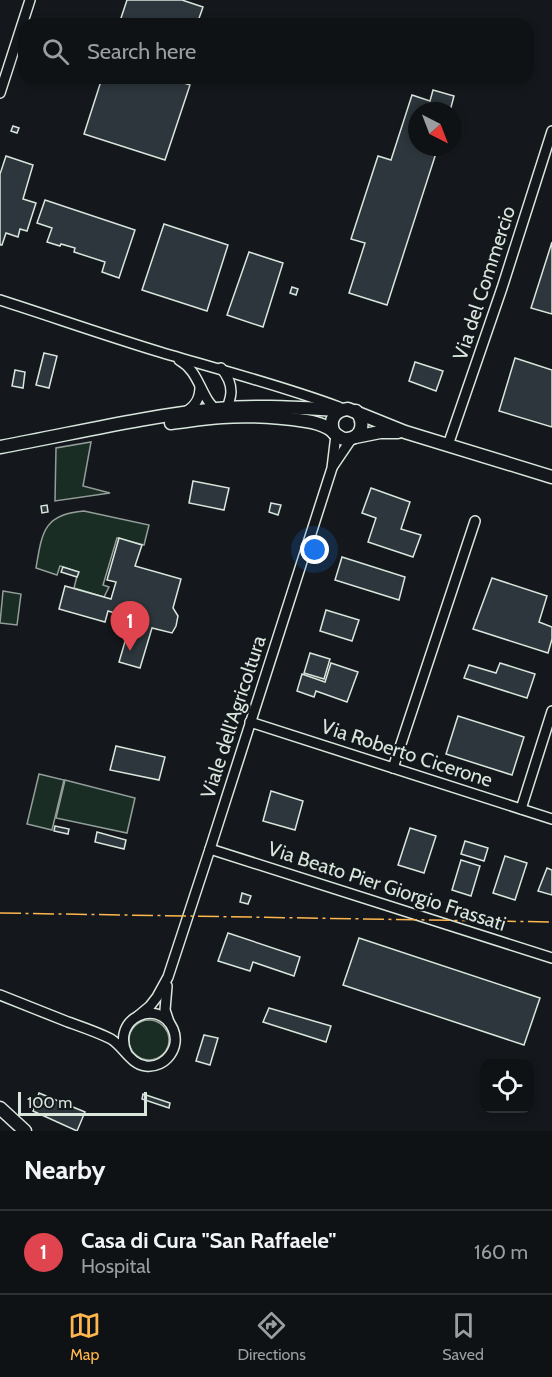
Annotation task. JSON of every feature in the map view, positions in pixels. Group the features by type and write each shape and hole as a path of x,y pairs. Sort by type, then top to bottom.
{"main road":[{"path":"0,447 253,407 347,410 405,432 552,477"},
{"path":"335,434 331,424 334,416 347,410"},
{"path":"347,410 361,420 362,424 361,429 353,437"},
{"path":"60,437 147,419 222,411 317,423 345,439 380,432 405,432"},
{"path":"0,1108 25,1131"}],"street":[{"path":"24,18 30,0"},
{"path":"0,93 18,37"},
{"name":"Via del Commercio","path":"448,444 502,288 552,131"},
{"path":"0,300 160,352 302,393 347,410"},
{"path":"160,352 188,366 199,381 208,401 222,411 231,401 232,392 228,376 221,368"},
{"path":"180,414 189,410 198,400 199,381"},
{"name":"Viale dell'Agricoltura","path":"124,1032 132,1020 157,998 168,977 332,468 335,434"},
{"name":"Viale dell'Agricoltura","path":"332,468 353,437"},
{"path":"393,768 475,521"},
{"path":"521,809 552,711"},
{"name":"Via Roberto Cicerone","path":"250,722 552,819"},
{"name":"Via Beato Pier Giorgio Frassati","path":"210,849 552,958"},
{"name":"Viale dell'Agricoltura","path":"127,1054 138,1064 154,1066 167,1059 172,1053 175,1037 165,1010 168,977"},
{"path":"0,995 101,1035 113,1041 127,1054"},
{"path":"138,1016 155,1014 169,1022"},
{"path":"101,1035 113,1036 124,1032 123,1040 127,1054"}],"green space":[{"path":"91,442 83,486 110,493 55,501 56,448"},
{"path":"84,511 149,525 144,545 117,538 103,585 109,587 104,597 74,588 78,572 60,566 57,575 36,568 43,535 52,521 60,516"},
{"path":"3,591 21,594 17,625 0,623"},
{"path":"39,774 64,780 52,830 27,824"},
{"path":"65,780 135,798 127,833 56,818"},
{"path":"149,1020 163,1026 169,1040 163,1054 149,1060 135,1054 129,1040 135,1026"}],"building":[{"path":"127,0 182,0 203,7 199,18 121,18"},
{"path":"100,84 190,85 165,160 84,134"},
{"path":"433,90 454,96 452,102 410,102 412,95 430,101"},
{"path":"408,107 408,156 435,156 387,305 349,293 365,243 351,239 378,156 391,160"},
{"path":"13,126 19,128 17,133 11,131"},
{"path":"6,156 33,165 23,199 36,203 27,231 20,229 18,237 6,233 0,245 0,174"},
{"path":"45,200 135,230 119,278 102,272 105,262 74,252 75,248 47,242 52,228 37,223"},
{"path":"164,224 228,245 207,311 142,290"},
{"path":"552,242 552,314 531,308"},
{"path":"249,252 283,263 263,327 227,315"},
{"path":"292,287 298,289 296,295 290,293"},
{"path":"44,353 57,356 49,388 36,385"},
{"path":"515,358 552,370 552,427 499,411"},
{"path":"415,362 443,371 436,391 409,381"},
{"path":"15,370 25,372 23,388 12,386"},
{"path":"193,481 229,488 224,510 189,503"},
{"path":"371,488 410,502 401,529 421,535 413,557 368,542 376,518 362,513"},
{"path":"271,503 281,505 278,515 269,512"},
{"path":"47,505 48,512 42,513 41,506"},
{"path":"119,538 142,545 135,566 181,579 173,608 178,616 176,626 172,633 152,628 140,668 119,662 132,618 108,611 105,622 59,609 65,586 111,599 116,582 107,580"},
{"path":"342,557 405,577 399,600 335,580"},
{"path":"63,567 79,572 77,577 61,572"},
{"path":"492,578 547,596 539,622 552,627 552,639 548,653 473,629"},
{"path":"326,610 359,620 352,641 320,631"},
{"path":"310,653 330,659 324,679 304,673"},
{"path":"331,663 358,672 347,702 316,691 314,697 297,691 302,674 325,682"},
{"path":"500,663 535,674 527,698 464,678 469,665 496,673"},
{"path":"458,716 524,737 512,775 446,754"},
{"path":"116,746 165,757 159,780 110,770"},
{"path":"271,791 303,801 295,830 263,821"},
{"path":"55,826 69,829 68,834 54,831"},
{"path":"410,828 436,836 424,873 398,865"},
{"path":"97,832 126,840 124,849 95,842"},
{"path":"465,841 488,848 484,861 461,854"},
{"path":"505,856 527,863 515,900 493,893"},
{"path":"461,860 480,866 471,896 452,890"},
{"path":"547,868 552,870 552,895 538,891"},
{"path":"242,893 251,896 248,904 240,902"},
{"path":"228,933 300,957 294,976 253,962 250,971 218,961"},
{"path":"359,938 540,998 524,1045 343,985"},
{"path":"269,1008 331,1026 326,1042 263,1022"},
{"path":"204,1035 218,1038 210,1065 196,1061"},
{"path":"39,1093 85,1112 77,1131 33,1111"},
{"path":"143,1094 170,1103 169,1108 142,1099"}],"power":[{"path":"0,913 552,922"}],"place":[{"name":"Casa di Cura \"San Raffaele\"","path":"130,651"}]}
